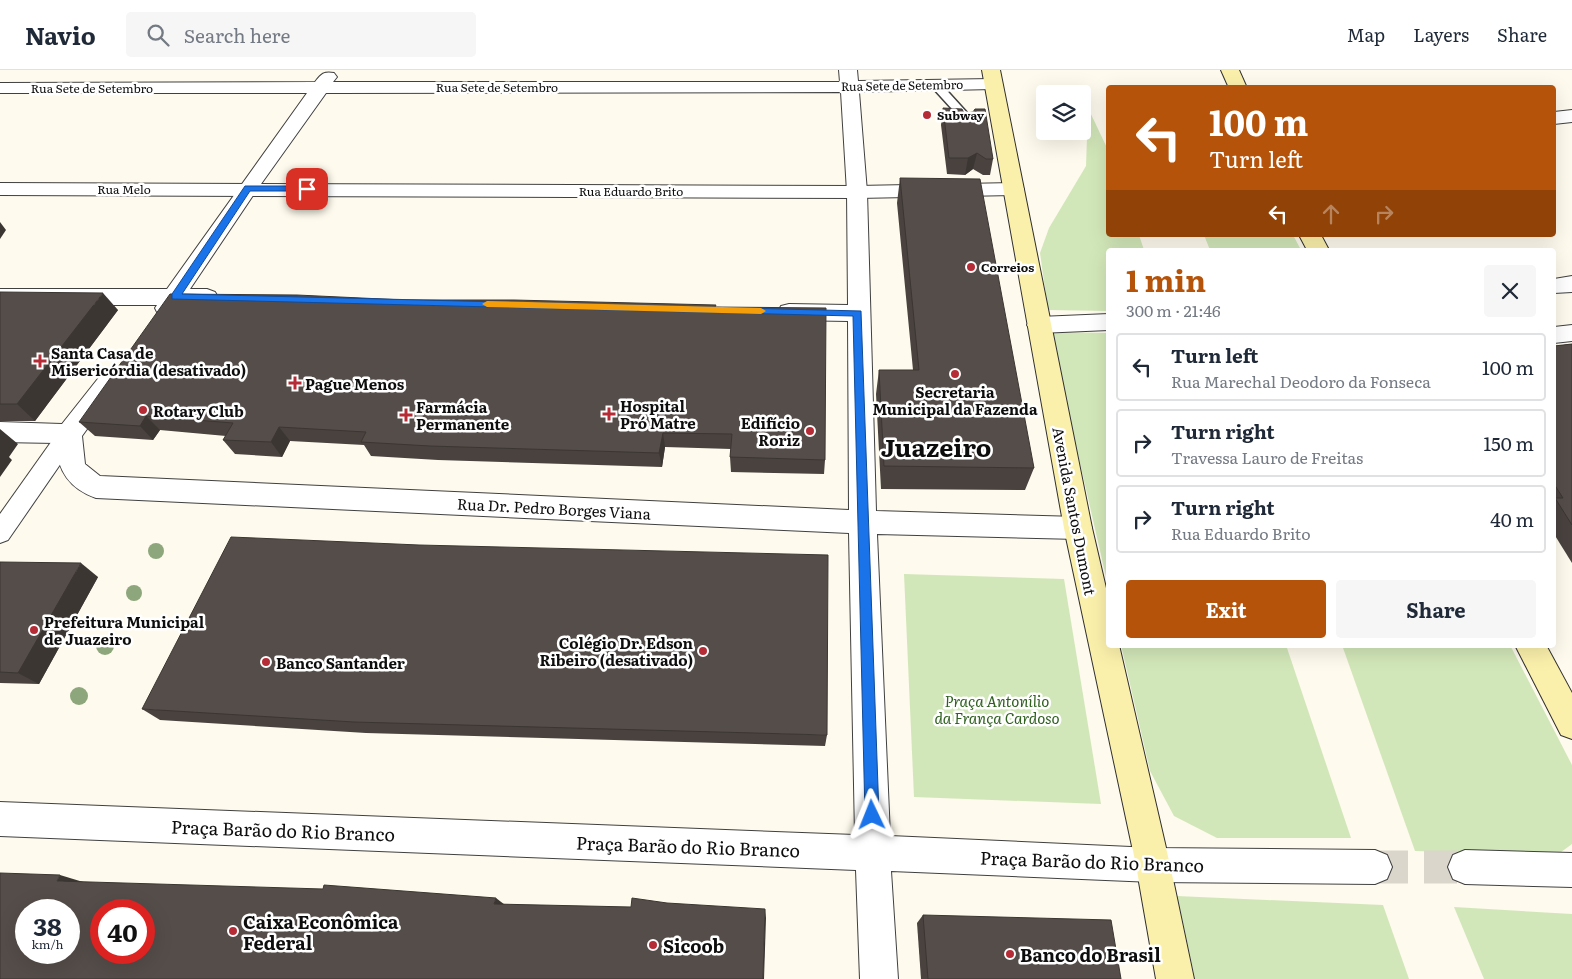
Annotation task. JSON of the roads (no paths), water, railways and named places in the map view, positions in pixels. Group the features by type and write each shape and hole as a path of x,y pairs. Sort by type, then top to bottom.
{"main road":[{"path":"1230,70 1237,85"},
{"name":"Avenida Santos Dumont","path":"992,77 990,115 1014,189 1078,528 1153,865 1175,979"},
{"path":"1532,648 1572,724"}],"street":[{"path":"152,327 175,297 248,188 333,70"},
{"name":"Rua Sete de Setembro","path":"0,88 320,88 849,78 936,85 992,77"},
{"path":"849,78 857,192 863,522 873,852 880,979"},
{"path":"1556,118 1572,116"},
{"name":"Rua Eduardo Brito","path":"248,188 857,192 980,182 1014,189"},
{"name":"Rua Melo","path":"0,189 248,188"},
{"path":"1556,286 1572,284"},
{"path":"0,297 225,298"},
{"path":"769,311 858,313"},
{"path":"1039,324 1106,322"},
{"path":"1556,335 1572,333"},
{"path":"0,533 69,434 122,366"},
{"path":"0,432 69,434"},
{"name":"Rua Dr. Pedro Borges Viana","path":"69,434 72,468 81,479 96,488 863,522 1078,528"},
{"name":"Praça Barão do Rio Branco","path":"0,819 873,852 1153,865 1375,867"},
{"path":"1465,868 1572,870"}],"lane":[{"path":"936,85 966,121 990,115"}],"tunnel":[{"path":"1375,867 1465,867"}],"place":[{"name":"Subway","path":"927,115"},
{"name":"Correios","path":"971,267"},
{"name":"Santa Casa de Misericórdia (desativado)","path":"40,361"},
{"name":"Secretaria Municipal da Fazenda","path":"955,374"},
{"name":"Pague Menos","path":"295,383"},
{"name":"Rotary Club","path":"143,410"},
{"name":"Hospital Pró Matre","path":"609,414"},
{"name":"Farmácia Permanente","path":"406,415"},
{"name":"Edifício Roriz","path":"810,431"},
{"name":"Prefeitura Municipal de Juazeiro","path":"34,630"},
{"name":"Colégio Dr. Edson Ribeiro (desativado)","path":"703,651"},
{"name":"Banco Santander","path":"266,662"},
{"name":"Caixa Econômica Federal","path":"233,931"},
{"name":"Sicoob","path":"653,945"},
{"name":"Banco do Brasil","path":"1010,954"}],"district":[{"name":"Juazeiro","path":"936,446"}],"park label":[{"name":"Praça Antonílio da França Cardoso","path":"997,708"}]}
